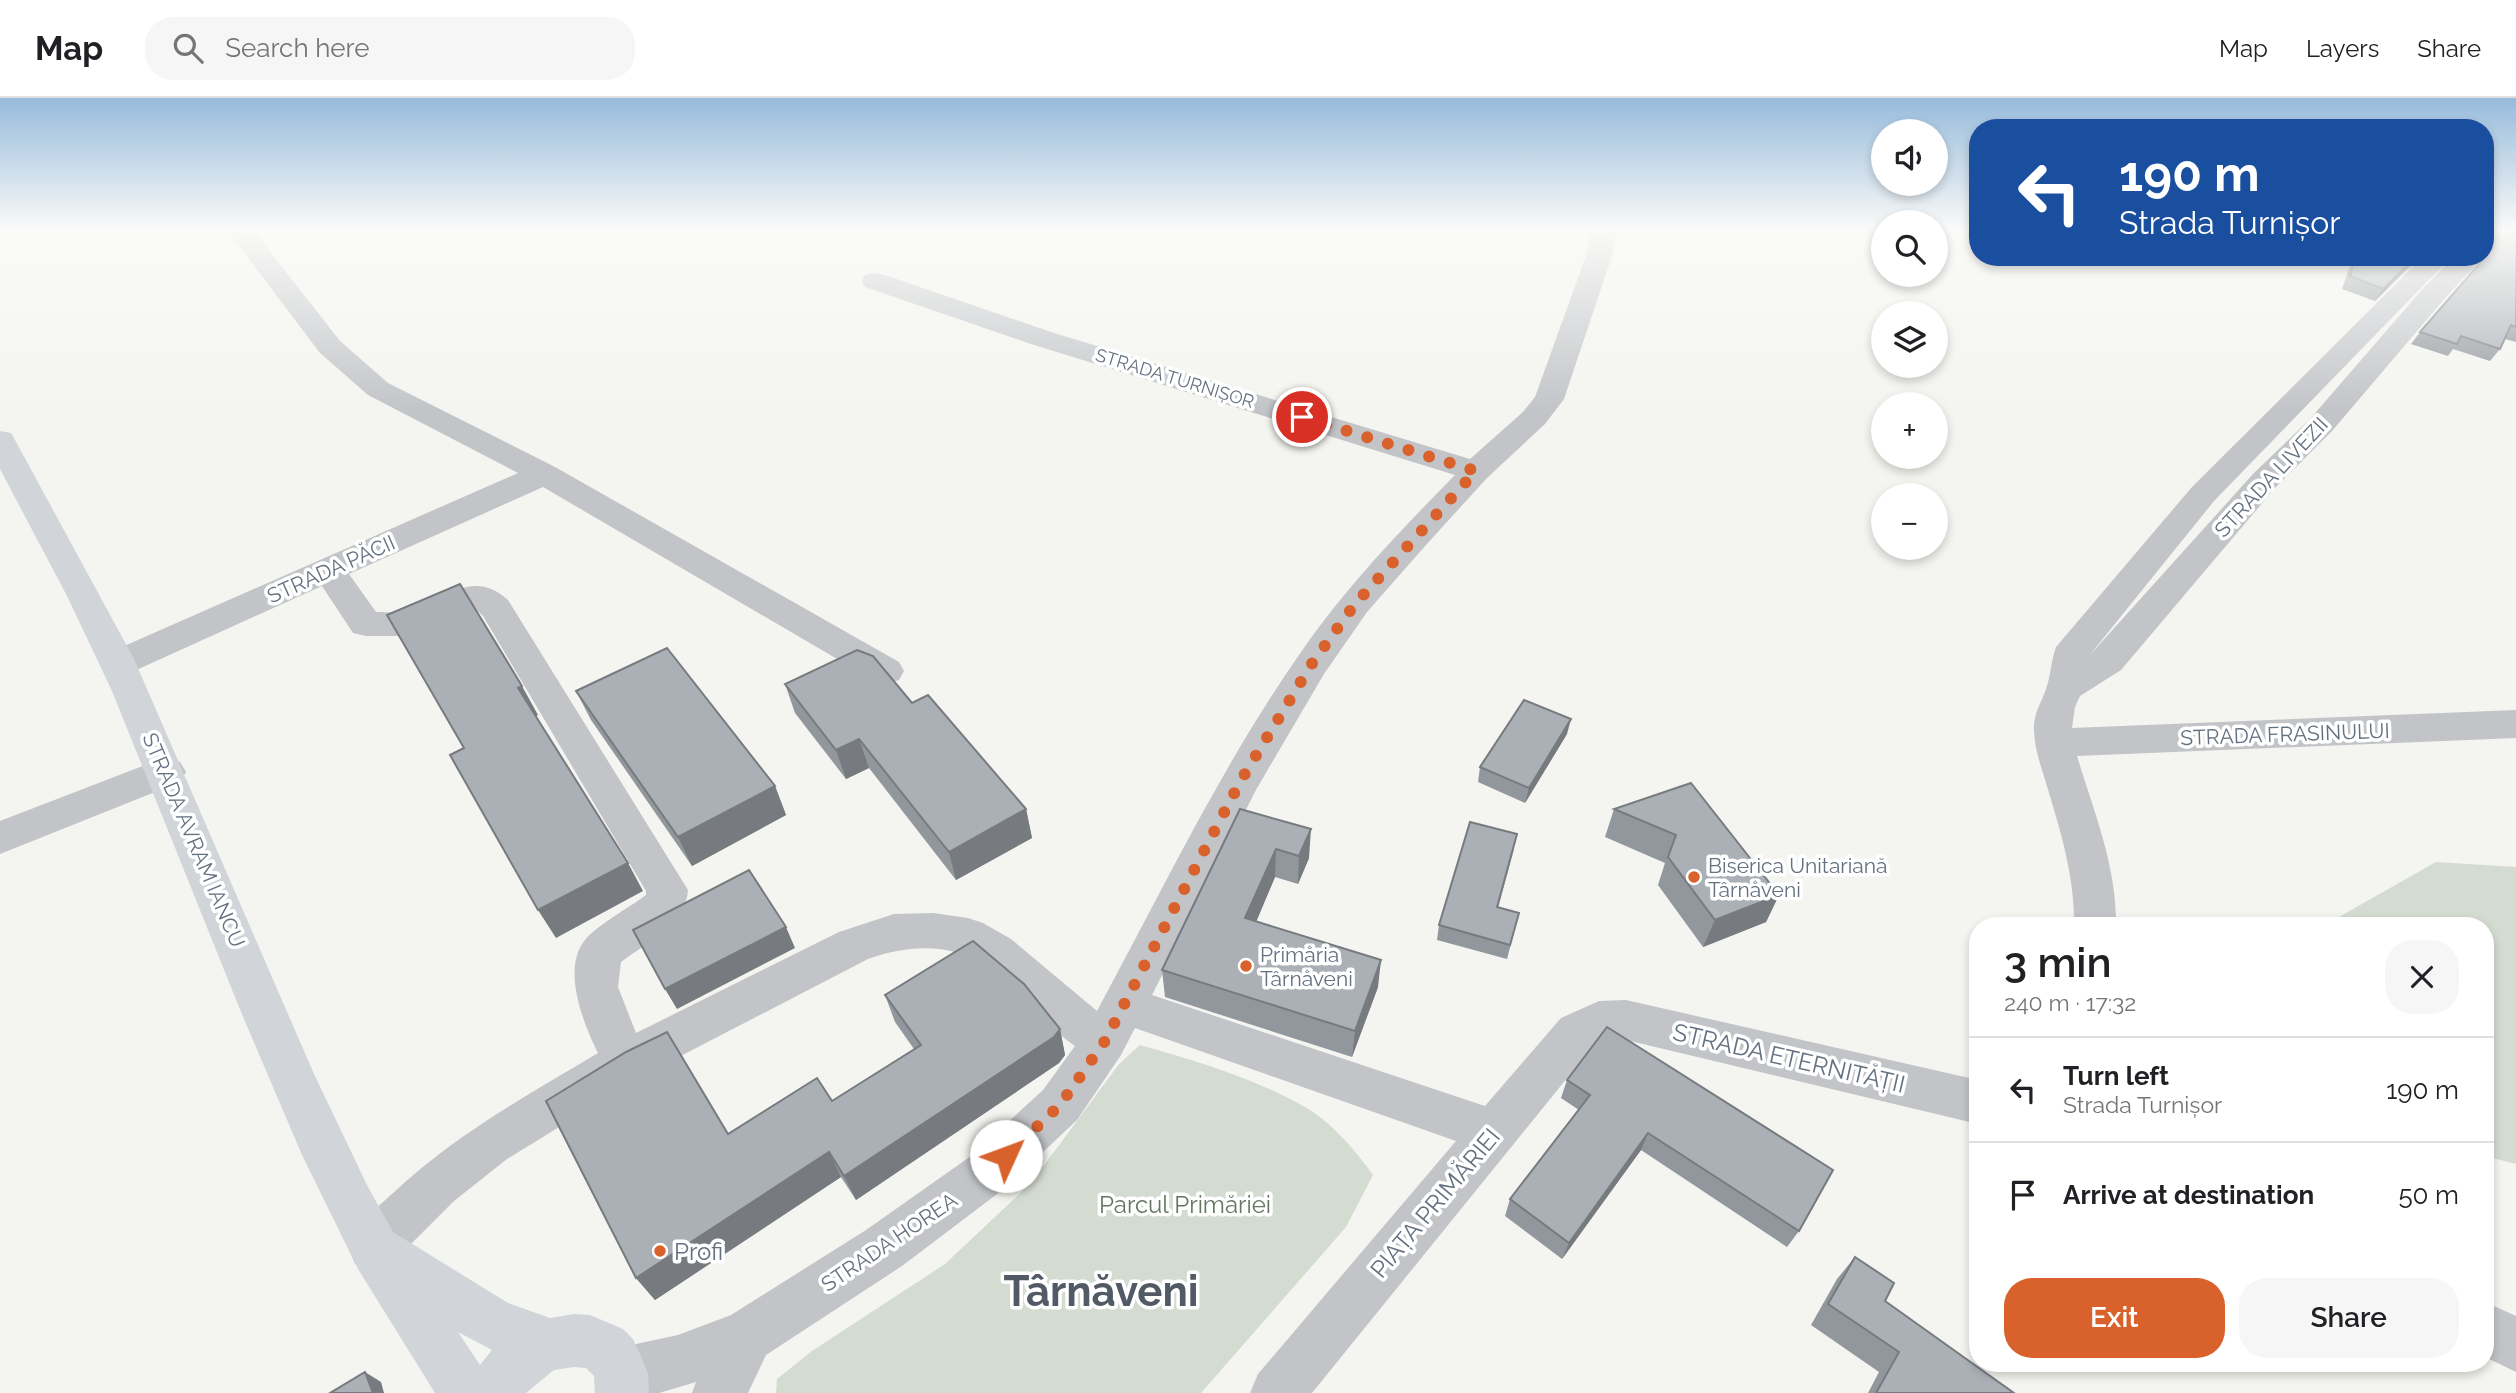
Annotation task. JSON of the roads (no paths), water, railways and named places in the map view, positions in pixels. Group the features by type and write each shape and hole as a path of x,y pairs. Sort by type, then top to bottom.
{"main road":[{"name":"STRADA AVRAM IANCU","path":"0,440 119,663 296,1089 373,1246 467,1393"},
{"name":"STRADA AVRAM IANCU","path":"373,1246 493,1324 548,1344"},
{"path":"493,1393 506,1373 526,1356 548,1344 568,1339 586,1340 609,1352 615,1358 622,1384"}],"street":[{"path":"286,290 330,347 378,389 544,474 886,671"},
{"name":"STRADA TURNIȘOR","path":"902,290 1044,339 1476,471"},
{"name":"STRADA HOREA","path":"622,1384 747,1336 884,1248 988,1172 1060,1105 1115,1023 1240,782 1311,665 1355,604 1476,471 1534,418 1549,399 1587,290"},
{"name":"STRADA LIVEZII","path":"2096,917 2091,872 2054,743 2053,722 2056,707 2065,688 2068,664 2074,647 2195,504 2405,290"},
{"name":"STRADA LIVEZII","path":"2065,688 2108,661 2263,481 2320,425 2437,290"},
{"name":"STRADA PĂCII","path":"119,663 544,474"},
{"path":"328,570 366,624 407,624 471,597 485,598 496,608 667,890 666,903 600,953 596,987 609,1028 626,1061"},
{"name":"STRADA FRASINULUI","path":"2054,743 2516,724"},
{"path":"0,838 166,772"},
{"path":"373,1246 437,1184 490,1143 626,1061 854,945 894,932 933,932 968,936 996,952 1072,1019 1115,1023 1495,1132"},
{"name":"STRADA ETERNITĂȚII","path":"1599,1021 1626,1020 1969,1100"},
{"name":"PIAȚA PRIMĂRIEI","path":"1277,1393 1577,1032 1599,1021"},
{"path":"2494,1333 2516,1345"},
{"path":"719,1393 747,1336"}],"place":[{"name":"Biserica Unitariană Târnăveni","path":"1694,877"},
{"name":"Primăria Târnăveni","path":"1246,966"},
{"name":"Profi","path":"660,1251"}],"district":[{"name":"Târnăveni","path":"1101,1291"}],"park label":[{"name":"Parcul Primăriei","path":"1185,1204"}]}
